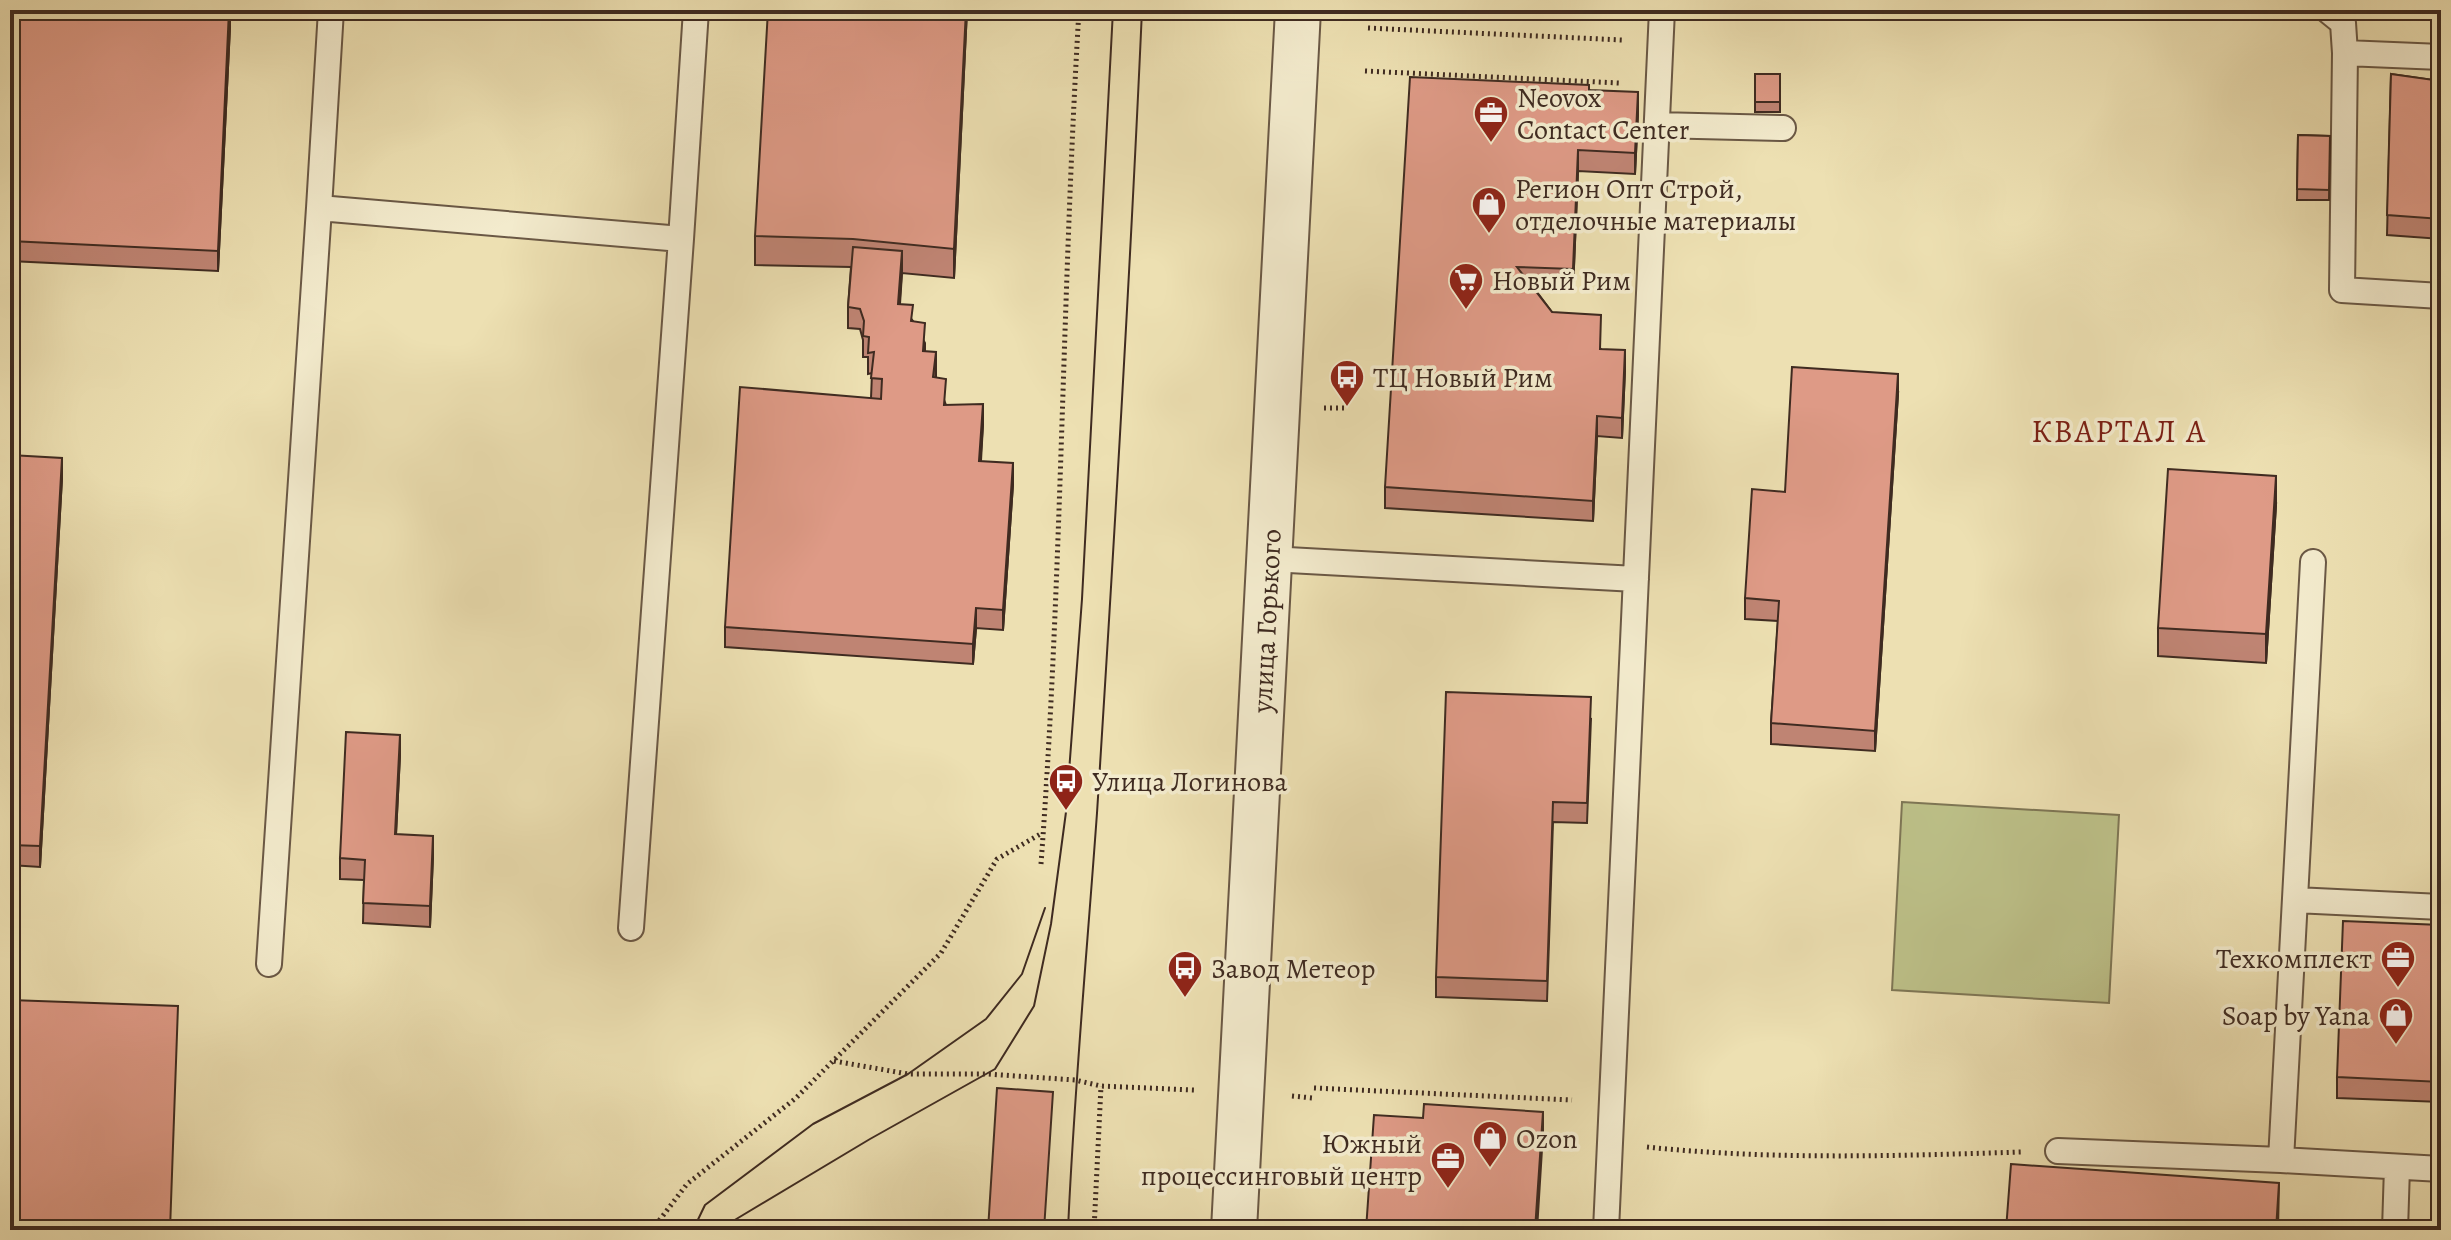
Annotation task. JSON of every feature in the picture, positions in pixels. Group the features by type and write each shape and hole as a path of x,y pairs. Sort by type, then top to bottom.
{"street":[{"name":"улица Горького","path":"1234,1230 1298,10"}],"lane":[{"path":"269,964 331,10"},
{"path":"631,928 696,10"},
{"path":"1606,1230 1662,10"},
{"path":"2327,10 2343,23 2345,53 2342,290 2441,296"},
{"path":"2345,53 2441,57"},
{"path":"1657,125 1783,128"},
{"path":"319,208 681,239"},
{"path":"1269,559 1636,579"},
{"path":"2281,1160 2313,562"},
{"path":"2295,900 2441,907"},
{"path":"2058,1151 2441,1169"},
{"path":"2395,1230 2397,1167"}],"path":[{"path":"1041,864 1055,646 1079,10"},
{"path":"1368,28 1661,42"},
{"path":"1365,71 1659,84"},
{"path":"652,1230 687,1184 796,1098 941,953 997,859 1043,832"},
{"path":"833,1061 908,1074 987,1074 1075,1080 1101,1086 1094,1230"},
{"path":"1314,1088 1612,1102"},
{"path":"1610,1143 1693,1152 1857,1156 2058,1151"}],"green space":[{"path":"1902,802 2119,815 2109,1003 1892,990"}],"building":[{"path":"10,10 229,10 218,251 10,241"},
{"path":"768,10 966,10 954,249 853,239 755,236"},
{"path":"1755,74 1780,74 1780,102 1755,102"},
{"path":"2391,74 2441,81 2441,219 2387,215"},
{"name":"Новый Рим","path":"1410,77 1589,85 1589,90 1638,92 1635,153 1578,150 1573,269 1517,267 1552,312 1601,315 1600,349 1625,350 1622,418 1597,416 1593,501 1385,487"},
{"path":"2298,135 2330,136 2329,190 2297,189"},
{"path":"853,247 902,251 898,304 913,305 911,321 925,323 923,351 936,352 933,377 946,379 944,405 983,404 979,461 1013,463 1003,610 976,608 973,644 725,627 740,387 881,399 882,379 871,378 874,352 868,353 869,337 863,336 864,321 860,309 848,307"},
{"path":"1792,367 1898,374 1875,731 1771,723 1779,601 1745,598 1752,489 1785,492"},
{"path":"10,455 62,458 40,846 10,845"},
{"path":"2168,469 2276,476 2266,634 2158,628"},
{"path":"1446,692 1591,697 1587,803 1553,802 1547,981 1436,977"},
{"path":"346,732 400,735 395,834 433,836 430,906 363,903 365,860 340,858"},
{"path":"2343,921 2441,925 2441,1082 2337,1077"},
{"path":"10,1000 178,1006 170,1230 10,1230"},
{"path":"997,1088 1053,1092 1044,1230 988,1230"},
{"path":"1424,1104 1543,1112 1535,1230 1366,1230 1374,1115 1423,1118"},
{"path":"2011,1164 2279,1183 2276,1230 2006,1230"},
{"path":"1786,1220 1840,1220 1840,1230 1786,1230"}],"tram line":[{"path":"727,1230 733,1221 995,1069 1034,1006 1051,924 1066,812 1082,599 1113,10"},
{"path":"1068,1230 1110,613 1142,10"},
{"path":"693,1230 705,1205 813,1124 908,1074 986,1019 1022,974 1045,908"}],"place":[{"name":"Neovox Contact Center","path":"1491,144"},
{"name":"Регион Опт Строй, отделочные материалы","path":"1489,235"},
{"name":"Новый Рим","path":"1466,311"},
{"name":"ТЦ Новый Рим","path":"1347,408"},
{"name":"Улица Логинова","path":"1066,812"},
{"name":"Техкомплект","path":"2398,989"},
{"name":"Завод Метеор","path":"1185,999"},
{"name":"Soap by Yana","path":"2396,1046"},
{"name":"Ozon","path":"1490,1169"},
{"name":"Южный процессинговый центр","path":"1448,1190"}],"district":[{"name":"КВАРТАЛ А","path":"2119,431"}]}
